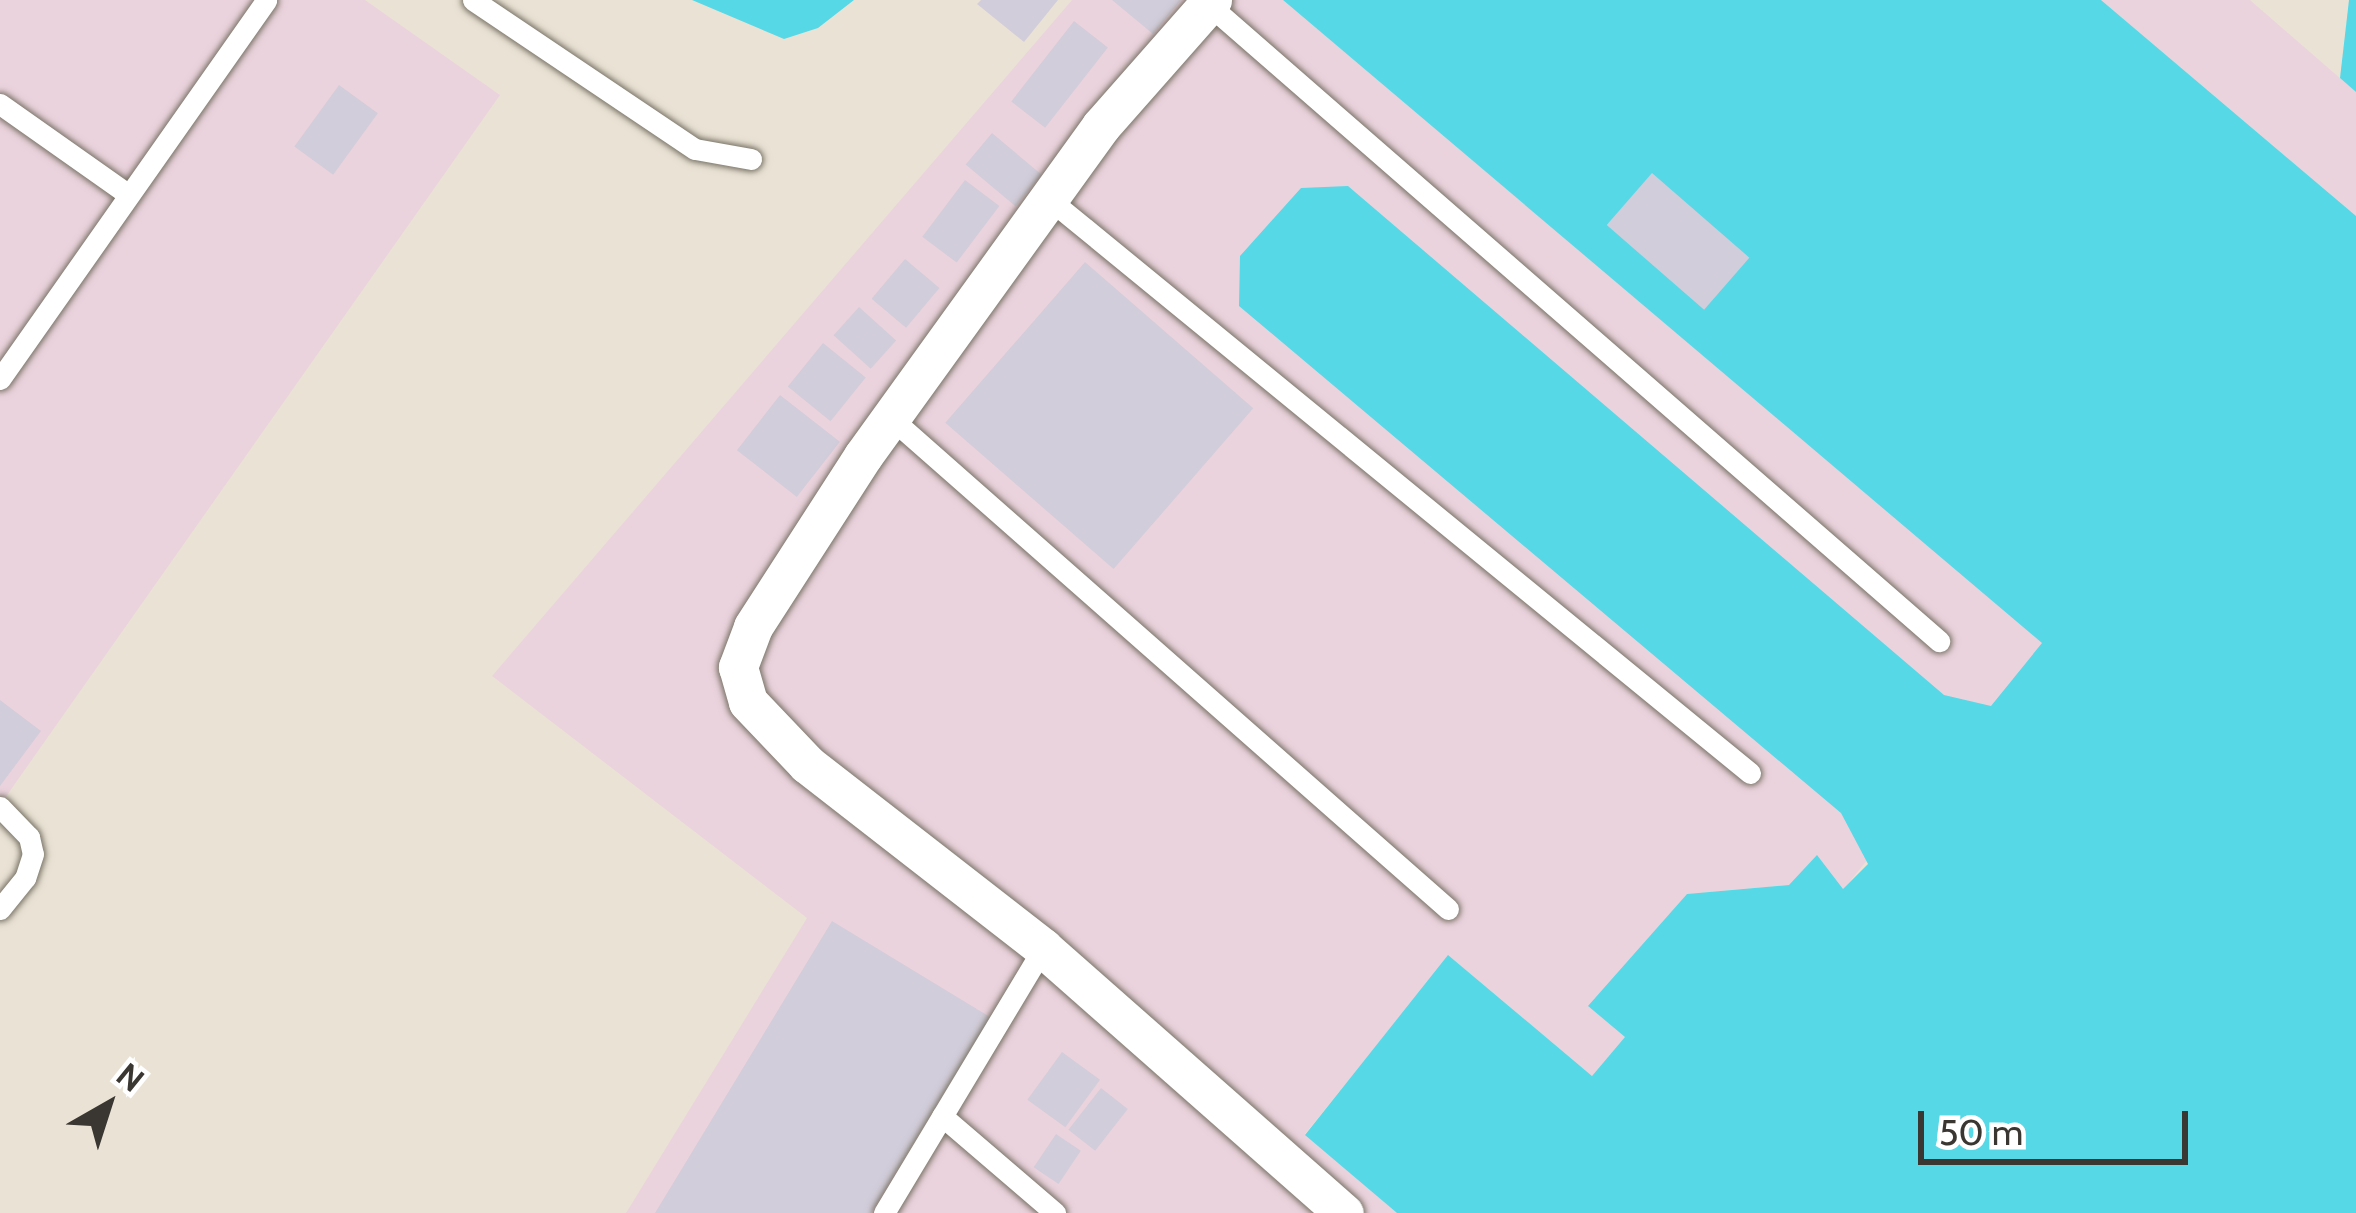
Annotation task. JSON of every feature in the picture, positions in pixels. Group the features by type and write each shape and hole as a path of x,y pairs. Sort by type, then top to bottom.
{"street":[{"path":"1210,2 1100,126 824,512 753,627 739,667 748,702 807,764 1043,948 1344,1213"}],"lane":[{"path":"0,379 126,193 266,0"},
{"path":"473,0 695,149 751,159"},
{"path":"1210,2 1939,641"},
{"path":"0,104 126,193"},
{"path":"1049,199 1750,772"},
{"path":"892,419 1448,909"},
{"path":"0,807 29,837 33,854 25,878 0,909"},
{"path":"884,1213 1043,948"},
{"path":"942,1116 1055,1213"}],"shaded area":[{"path":"0,0 365,0 500,95 0,805"},
{"path":"1072,0 1283,0 2043,643 1843,890 1789,885 1687,894 1589,1007 1626,1037 1592,1076 1449,956 1305,1134 1397,1213 626,1213 807,918 492,676"},
{"path":"2101,0 2250,0 2356,92 2356,216"}],"water":[{"path":"692,0 854,0 818,28 784,39"},
{"path":"1283,0 2101,0 2356,216 2356,1213 1397,1213 1305,1135 1448,955 1592,1076 1625,1037 1588,1006 1687,894 1789,885 1817,855 1843,889 1868,864 1841,813 1239,306 1240,256 1301,188 1348,186 1944,695 1991,706 2042,643"},
{"path":"2349,0 2356,0 2356,92 2340,78"}],"building":[{"path":"981,0 1058,0 1024,42 977,4"},
{"path":"1112,0 1181,0 1153,34"},
{"path":"1074,21 1108,47 1045,128 1011,101"},
{"path":"339,85 378,113 333,175 294,146"},
{"path":"992,133 1042,175 1015,206 966,164"},
{"path":"1652,173 1749,258 1704,310 1607,225"},
{"path":"965,180 999,206 957,263 922,237"},
{"path":"905,259 939,288 906,328 872,299"},
{"path":"1085,262 1253,408 1114,569 945,423"},
{"path":"859,307 896,340 871,369 834,335"},
{"path":"823,343 866,378 831,421 788,387"},
{"path":"780,395 840,442 797,497 737,450"},
{"path":"0,700 41,731 0,786"},
{"path":"832,921 990,1017 871,1213 655,1213"},
{"path":"1062,1052 1100,1080 1065,1127 1027,1100"},
{"path":"1101,1088 1128,1109 1095,1151 1068,1130"},
{"path":"1056,1134 1081,1151 1059,1184 1034,1167"}]}
